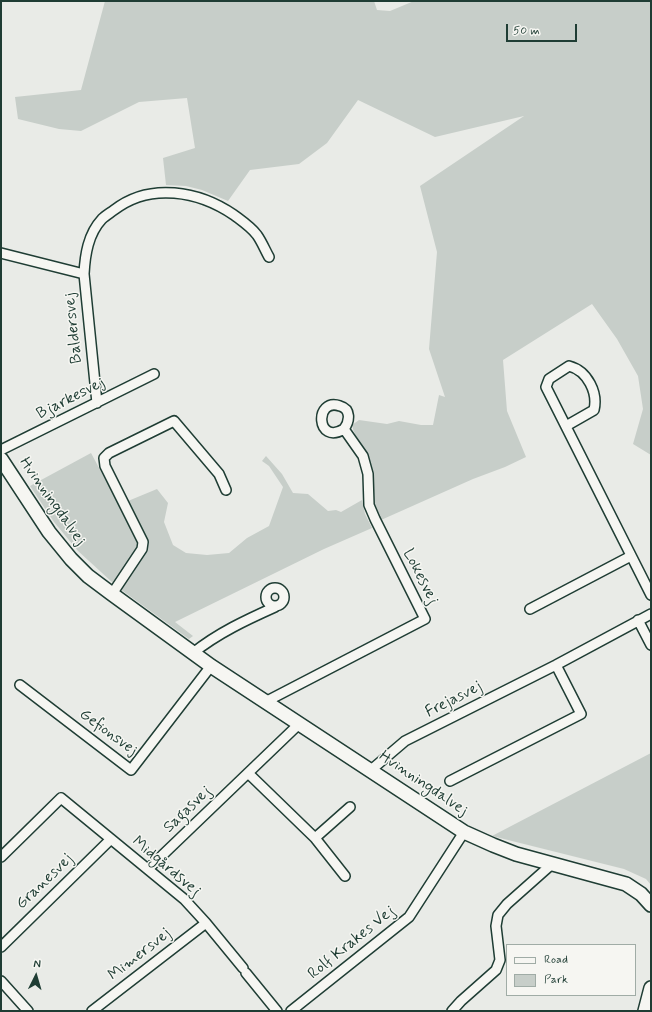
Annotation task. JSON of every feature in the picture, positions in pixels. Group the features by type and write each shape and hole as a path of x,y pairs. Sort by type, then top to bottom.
{"street":[{"name":"Baldersvej","path":"96,403 84,274 85,258 90,239 101,219 118,206 136,197 160,192 178,193 200,198 222,207 242,221 257,235 269,257"},
{"name":"Baldersvej","path":"1,252 84,274"},
{"path":"566,426 594,410 596,403 592,384 576,368 569,366 549,379 546,387 651,595"},
{"name":"Bjarkesvej","path":"1,450 154,374"},
{"path":"112,594 142,549 143,542 105,466 104,458 109,453 174,422 219,474 226,490"},
{"name":"Lokesvej","path":"266,702 425,619 375,520 369,505 368,474 363,456 344,429"},
{"name":"Hvinningdalvej","path":"1,459 49,532 88,576 211,666 464,832 492,845 552,864 626,884 641,894 651,905"},
{"path":"530,609 631,556"},
{"path":"193,653 231,628 275,607"},
{"name":"Frejasvej","path":"371,770 405,741 556,665 651,614"},
{"path":"638,620 651,645"},
{"path":"450,781 581,714 556,665"},
{"name":"Gefionsvej","path":"20,685 131,770 211,666"},
{"name":"Sagasvej","path":"148,869 299,724"},
{"path":"248,773 315,838 345,876"},
{"name":"Midgårdsvej","path":"1,858 60,798 184,899 206,923 277,1011"},
{"path":"315,838 350,806"},
{"name":"Rolf Krakes Vej","path":"292,1011 409,917 464,832"},
{"name":"Granesvej","path":"1,947 111,839"},
{"path":"452,1011 496,970 500,960 496,926 498,915 507,904 552,864"},
{"name":"Mimersvej","path":"92,1011 206,923"},
{"path":"1,981 28,1011"},
{"path":"645,1011 651,989"}],"green space":[{"path":"105,1 374,1 377,10 390,11 414,1 651,1 651,455 633,444 643,409 638,376 617,339 592,304 503,360 507,411 526,457 381,520 373,498 372,468 352,425 359,420 387,424 399,421 421,425 433,425 439,395 445,397 429,349 437,252 420,186 524,116 435,137 358,100 327,143 299,164 250,170 228,201 202,190 186,186 166,185 163,158 195,148 187,98 139,102 81,131 59,129 18,119 15,97 81,90"},
{"path":"91,453 120,507 132,525 139,543 132,557 113,583 78,551 54,522 30,486"},
{"path":"266,456 282,474 293,493 308,494 328,511 336,510 341,512 362,500 365,514 372,528 324,549 175,622 193,636 189,639 120,589 146,549 147,539 128,501 157,489 168,503 164,522 173,545 186,553 207,555 229,553 247,538 269,526 283,487 269,466 262,461"},
{"path":"651,753 651,885 646,879 624,869 492,836"}]}
